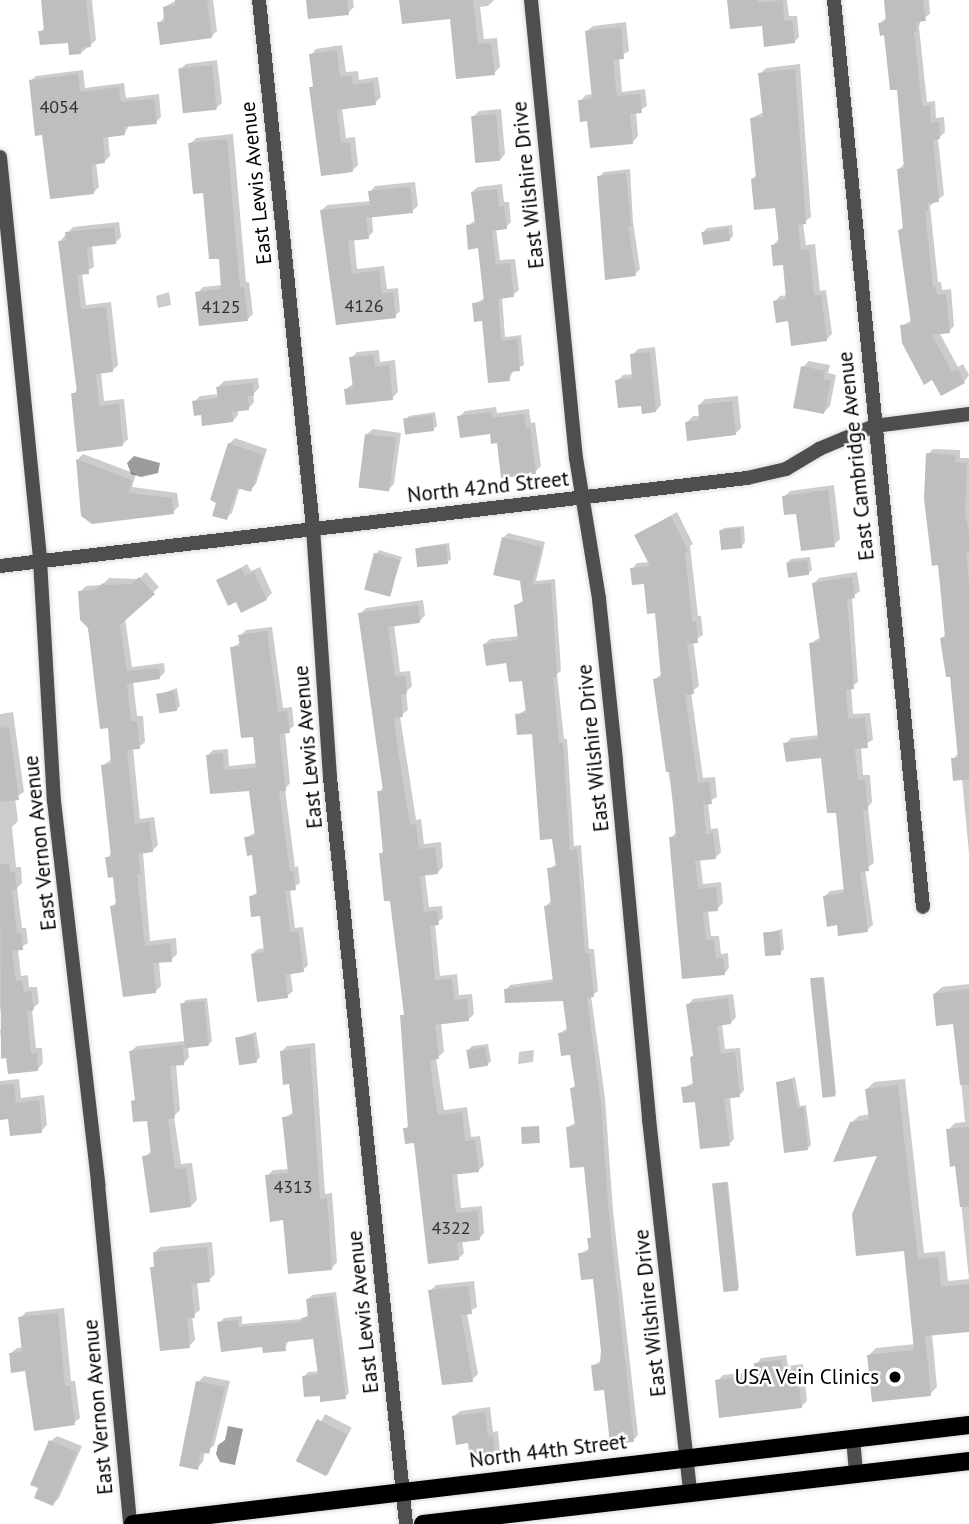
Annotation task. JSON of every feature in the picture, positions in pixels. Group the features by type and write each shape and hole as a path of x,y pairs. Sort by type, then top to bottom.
{"main road":[{"name":"North 44th Street","path":"131,1524 969,1425"},
{"path":"423,1524 969,1461"}],"street":[{"name":"East Lewis Avenue","path":"259,0 313,528 330,777 406,1524"},
{"name":"East Wilshire Drive","path":"531,0 576,458 599,600 649,1119 690,1493"},
{"name":"East Cambridge Avenue","path":"834,0 923,907"},
{"name":"East Vernon Avenue","path":"0,157 40,560 54,801 98,1184 131,1524"},
{"name":"North 42nd Street","path":"0,566 747,478 786,469 819,449 874,425 969,414"},
{"path":"853,1438 856,1474"}],"shaded area":[{"path":"134,456 160,463 158,473 141,477 131,474 127,463"},
{"path":"228,1426 243,1429 235,1465 220,1462 216,1454 218,1445 225,1440"}],"building":[{"path":"41,0 86,0 91,47 81,48 81,54 69,55 68,43 40,45 38,31 44,31"},
{"path":"175,0 207,0 212,38 160,45 157,22 164,22 163,7 175,5"},
{"path":"306,0 347,0 349,15 308,19"},
{"path":"399,0 473,0 478,44 491,43 495,75 456,79 450,19 402,24"},
{"path":"727,0 757,0 757,3 783,0 784,21 792,20 795,43 764,47 762,26 730,29"},
{"path":"884,0 923,0 926,21 916,22 917,32 914,32 922,106 930,106 931,123 939,122 940,139 933,140 939,202 928,203 928,211 925,211 933,287 936,287 937,295 946,294 950,333 932,335 952,372 958,369 965,383 941,396 932,380 924,385 902,343 900,325 911,324 898,230 903,229 897,169 904,168 897,90 890,90 884,35 880,36 878,23 886,22"},
{"path":"621,27 624,59 613,60 617,96 640,94 642,113 630,114 633,144 590,148 587,121 580,122 578,100 592,99 585,31"},
{"path":"337,50 340,77 352,76 353,85 373,82 376,105 337,110 341,143 350,142 353,172 321,176 309,87 313,87 309,54"},
{"path":"212,65 217,110 183,113 178,69"},
{"path":"795,69 806,224 798,225 801,250 809,249 814,295 821,295 827,341 791,346 788,321 776,323 773,301 786,299 783,265 773,266 771,245 779,244 775,208 754,210 751,179 756,178 750,118 763,117 758,73"},
{"path":"78,74 80,92 119,87 121,102 154,99 157,124 124,127 125,135 103,138 105,163 91,165 94,194 50,199 42,135 35,136 29,80"},
{"path":"496,114 500,161 475,163 471,116"},
{"path":"227,139 240,287 244,287 248,321 199,326 195,292 221,289 219,259 209,259 203,193 193,194 188,143"},
{"path":"626,173 631,226 628,226 636,276 605,280 597,176"},
{"path":"410,187 413,213 366,218 369,239 348,241 352,274 379,270 382,294 393,292 396,318 336,325 320,210 370,205 368,191"},
{"path":"497,189 499,207 504,206 507,229 492,231 496,265 510,263 514,297 498,299 501,341 517,339 520,371 509,372 510,381 488,383 482,321 474,322 472,303 484,302 478,248 468,250 466,225 475,224 471,192"},
{"path":"114,227 116,244 87,247 89,274 77,275 81,309 106,307 113,372 96,374 99,406 119,404 123,446 77,452 71,393 77,393 58,241 66,241 65,232"},
{"path":"728,228 730,241 703,245 701,232"},
{"path":"650,352 656,412 642,414 641,406 618,408 615,380 632,378 630,354"},
{"path":"374,355 375,367 389,365 393,400 346,405 344,389 353,388 349,357"},
{"path":"801,366 825,371 823,379 831,381 824,414 793,408"},
{"path":"253,383 254,396 248,396 249,410 232,412 233,422 202,426 201,415 194,416 192,401 218,398 216,387"},
{"path":"732,401 736,435 687,441 685,422 699,420 698,405"},
{"path":"491,412 492,418 524,414 526,428 530,427 536,474 501,478 497,443 491,444 490,434 460,438 457,416"},
{"path":"432,415 434,431 405,434 403,419"},
{"path":"365,434 396,438 389,491 358,488"},
{"path":"228,443 263,455 251,492 237,488 227,520 212,516 216,503 210,500"},
{"path":"926,453 956,455 955,462 967,463 965,514 969,533 969,552 966,552 969,584 969,779 953,781 951,758 958,758 950,677 946,677 940,638 945,637 938,565 932,566 924,499"},
{"path":"76,459 132,480 128,493 172,498 174,514 92,524 81,516"},
{"path":"828,490 835,547 801,551 796,514 784,515 782,496"},
{"path":"671,516 688,551 685,552 692,621 696,621 698,643 687,644 694,694 685,695 698,783 709,782 712,804 703,805 706,834 713,833 716,859 695,861 698,889 716,887 718,911 703,912 706,941 714,940 716,959 723,958 725,975 682,979 669,837 676,837 670,772 666,772 653,679 661,678 655,613 647,614 644,584 632,585 630,568 650,566 634,535"},
{"path":"740,528 742,548 721,550 719,530"},
{"path":"502,537 542,547 532,585 551,583 557,677 553,678 559,743 563,743 570,850 577,849 585,953 589,953 594,997 587,998 601,1104 609,1217 634,1442 610,1444 604,1390 594,1391 591,1365 600,1364 601,1350 593,1279 581,1280 578,1253 589,1252 587,1238 591,1238 584,1167 570,1168 566,1127 575,1126 570,1088 575,1087 570,1055 561,1056 558,1033 567,1032 563,1001 505,1003 504,989 553,982 544,906 551,905 547,868 556,867 552,839 540,840 532,734 517,735 515,714 526,713 522,681 509,682 506,663 486,666 483,644 518,640 514,605 523,603 520,581 493,575"},
{"path":"446,545 448,564 417,567 415,548"},
{"path":"374,553 400,560 390,597 364,590"},
{"path":"807,560 809,575 788,578 786,563"},
{"path":"241,568 245,576 254,572 267,600 241,613 236,602 228,606 216,580"},
{"path":"139,577 155,594 120,625 127,671 159,668 160,679 127,684 131,721 137,721 140,749 127,750 135,824 149,822 153,852 138,854 141,874 137,874 145,946 170,943 172,962 153,963 156,993 123,997 110,906 116,905 113,877 108,878 105,857 111,857 101,765 111,764 108,728 100,729 88,628 80,620 78,591 95,590 103,583 131,584"},
{"path":"852,577 855,598 847,599 854,689 846,690 848,719 865,717 868,748 855,749 858,780 865,780 868,810 863,810 869,871 860,872 868,932 838,936 837,925 827,927 823,896 844,893 836,813 827,813 821,758 786,762 783,743 818,739 809,643 820,642 812,583"},
{"path":"418,605 420,623 388,627 395,677 405,676 407,694 401,694 403,717 394,718 398,751 410,825 416,824 419,849 435,847 438,874 420,876 424,912 437,911 439,925 430,926 435,980 452,979 454,1000 467,999 469,1021 435,1025 439,1059 430,1060 438,1115 462,1112 465,1141 475,1140 479,1172 452,1175 456,1213 477,1211 480,1240 457,1243 459,1260 428,1264 414,1143 405,1144 403,1128 408,1128 400,1015 404,1015 390,901 384,901 377,791 383,791 358,613"},
{"path":"267,631 278,712 287,711 290,733 279,734 286,791 279,791 290,871 293,871 296,890 285,891 290,932 298,931 304,972 285,975 288,998 257,1002 251,954 264,952 260,916 251,917 249,896 257,895 252,855 247,856 244,837 255,836 249,791 210,794 206,755 223,753 224,770 256,768 253,737 241,738 230,647 240,646 238,635"},
{"path":"174,691 177,711 159,714 156,694"},
{"path":"9,727 19,800 0,802 0,728"},
{"path":"0,864 9,864 10,872 15,872 17,890 12,891 17,933 21,933 23,950 12,951 16,981 22,980 24,992 31,991 34,1010 27,1012 31,1053 37,1053 38,1071 8,1074 6,1058 1,1059"},
{"path":"779,931 781,955 765,956 763,932"},
{"path":"823,977 836,1096 823,1098 810,978"},
{"path":"969,989 969,1085 960,1085 953,1024 936,1026 933,994"},
{"path":"728,998 731,1024 717,1026 721,1054 735,1052 740,1097 724,1099 730,1146 700,1149 695,1102 683,1103 681,1087 693,1086 690,1057 693,1056 686,1004"},
{"path":"204,1001 209,1046 185,1048 180,1004"},
{"path":"253,1035 257,1063 239,1065 235,1038"},
{"path":"183,1045 184,1065 170,1066 175,1118 168,1119 175,1169 186,1168 191,1207 150,1213 142,1156 151,1155 147,1121 133,1122 131,1101 135,1100 129,1051"},
{"path":"485,1047 488,1066 469,1069 466,1050"},
{"path":"310,1048 320,1199 327,1198 332,1270 288,1274 283,1220 270,1222 265,1175 288,1173 282,1117 293,1116 289,1084 283,1085 280,1051"},
{"path":"792,1079 797,1108 804,1107 808,1150 784,1153 776,1082"},
{"path":"14,1084 16,1103 39,1100 42,1133 10,1136 8,1119 0,1120 0,1085"},
{"path":"898,1085 918,1259 938,1257 941,1287 969,1284 969,1332 925,1336 931,1396 872,1402 867,1355 914,1350 904,1251 856,1256 852,1214 877,1156 833,1162 850,1122 869,1120 865,1089"},
{"path":"539,1126 540,1143 522,1144 521,1127"},
{"path":"969,1127 969,1207 960,1207 955,1166 950,1167 946,1129"},
{"path":"727,1182 738,1290 723,1292 712,1184"},
{"path":"207,1247 210,1282 191,1284 195,1318 187,1318 190,1348 160,1351 150,1267 154,1267 153,1252"},
{"path":"468,1286 472,1314 461,1315 473,1382 442,1385 428,1290"},
{"path":"333,1296 346,1399 320,1402 320,1396 304,1397 302,1376 318,1374 313,1339 285,1342 286,1351 263,1353 262,1347 221,1352 217,1322 238,1320 238,1327 302,1322 301,1318 308,1317 306,1299"},
{"path":"58,1313 65,1386 70,1386 75,1425 34,1431 25,1371 11,1373 9,1353 22,1352 18,1317"},
{"path":"781,1360 782,1371 797,1369 802,1408 719,1418 715,1380 750,1376 749,1368 754,1368 754,1363"},
{"path":"196,1381 225,1387 209,1454 201,1452 198,1470 179,1466"},
{"path":"485,1412 488,1437 493,1436 495,1459 470,1462 468,1443 456,1445 452,1416"},
{"path":"317,1419 347,1434 326,1476 296,1461"},
{"path":"49,1440 77,1452 53,1506 34,1498 38,1488 30,1485"}],"place":[{"name":"USA Vein Clinics","path":"895,1377"}]}
